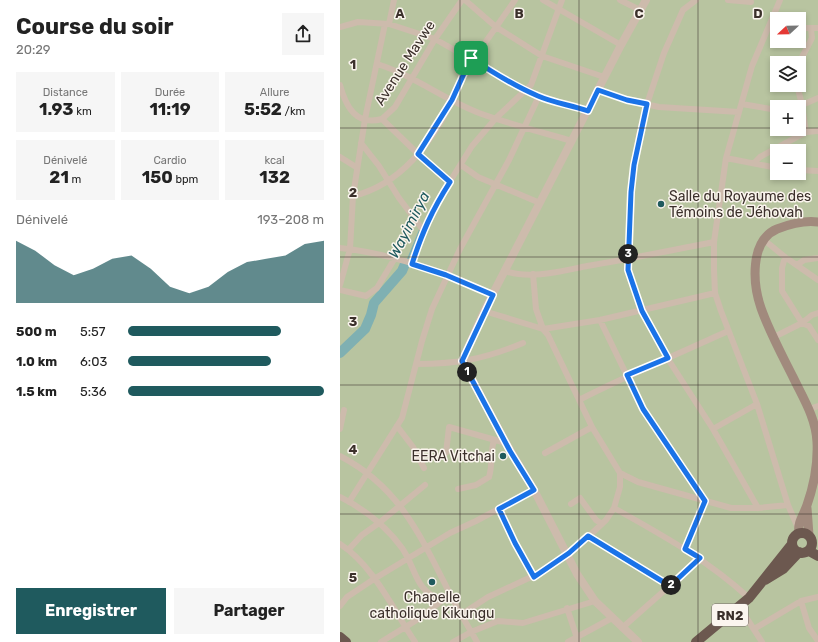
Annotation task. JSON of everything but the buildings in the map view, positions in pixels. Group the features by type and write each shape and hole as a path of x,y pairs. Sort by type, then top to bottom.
{"highway":[{"name":"RN2","path":"696,642 749,598 792,544 795,550 806,541"},
{"name":"RN2","path":"806,541 818,556"},
{"name":"RN2","path":"760,583 783,569 806,541"},
{"path":"340,637 346,642"}],"main road":[{"path":"806,541 807,504 817,470 818,442 814,408 774,337 761,308 756,282 757,252 767,234 788,225 802,222 818,222"},
{"path":"806,541 807,504"}],"street":[{"path":"340,285 350,249 356,167 365,119 377,64 394,0"},
{"path":"464,0 496,27 542,56 604,78"},
{"name":"Avenue Mavwe","path":"382,119 395,107 435,39 464,0"},
{"path":"353,196 364,193 388,182 405,168 418,154 452,100 472,59 515,0"},
{"path":"543,0 621,45"},
{"path":"408,263 434,207 472,146 496,118 531,86 562,0"},
{"path":"620,0 640,10"},
{"path":"462,361 484,311 621,45 646,0"},
{"path":"696,0 683,10 664,53 647,104 634,165 628,270 642,311 668,358 713,429 758,508"},
{"path":"728,0 751,2"},
{"path":"777,12 780,0"},
{"path":"340,27 358,22 387,24 435,39 525,90 539,96 588,111"},
{"path":"806,29 818,28"},
{"path":"803,56 812,38 811,29"},
{"path":"770,32 752,66 726,158 714,242 715,293 728,331 757,404 788,505 806,541"},
{"path":"377,64 396,70 413,78 478,113 572,141"},
{"name":"Avenue Mavwe","path":"340,85 341,95 352,113 365,119"},
{"path":"598,90 627,100 647,104 739,112"},
{"path":"349,502 397,426 405,409 432,309 446,275 526,127 539,96"},
{"path":"806,103 818,98"},
{"path":"742,104 770,109"},
{"path":"365,119 372,122 382,119 418,154 450,182"},
{"path":"806,132 818,131"},
{"path":"754,163 760,157 799,136"},
{"path":"361,143 371,154 388,182 423,230"},
{"path":"340,157 356,167"},
{"path":"726,158 770,166"},
{"path":"460,165 471,173 495,185 540,203"},
{"path":"806,170 818,171"},
{"path":"763,239 785,257 818,280"},
{"path":"505,271 515,274 533,274 628,259 714,242"},
{"path":"340,248 395,258 446,275 493,295"},
{"path":"785,257 782,268 782,291 802,323 809,326 818,340"},
{"path":"340,290 366,296 377,288 395,258"},
{"path":"797,265 804,260 818,258"},
{"path":"462,614 488,597 534,577 588,536 602,524 614,508 620,488 620,473 592,427 553,343 543,329 536,309 533,274"},
{"path":"484,311 506,319 543,329 600,320 715,293"},
{"path":"774,337 818,313"},
{"path":"600,320 643,409 705,501"},
{"path":"579,400 627,375 728,331"},
{"path":"416,364 462,361 481,358 523,343"},
{"path":"462,361 534,490 565,554 595,601 638,642"},
{"path":"713,429 757,404"},
{"path":"340,429 344,410"},
{"path":"397,426 413,447 424,468"},
{"path":"446,453 449,427 506,442"},
{"path":"545,453 592,427"},
{"path":"458,489 476,485 489,477 492,465 490,452 494,440"},
{"path":"340,456 356,464 384,487 413,523 427,547 450,596 462,614 477,642"},
{"path":"620,473 638,482 731,508 758,508 788,505"},
{"path":"349,549 362,535 425,485"},
{"path":"340,606 347,598 374,579 450,533 534,490"},
{"path":"340,497 379,523 394,538 408,559 423,590 431,596 442,600"},
{"path":"571,504 580,498 596,520 602,524"},
{"path":"685,549 705,501"},
{"path":"614,508 700,558 725,576 749,598"},
{"path":"499,509 515,543 534,577"},
{"path":"588,536 670,586"},
{"path":"340,544 349,549 364,564 414,642"},
{"path":"622,628 700,558"},
{"path":"381,642 420,618 442,600 450,596"},
{"path":"754,629 801,601 818,596"},
{"path":"453,642 471,632 498,621 523,623 567,608 595,601"},
{"path":"801,601 810,628 818,641"},
{"path":"567,608 577,640"},
{"path":"737,609 742,611 762,642"},
{"path":"568,642 577,640 612,618"}],"green space":[{"path":"340,0 818,0 818,642 340,642"}],"waterway":[{"name":"Wayimirya","path":"407,261 420,229"},
{"name":"Wayimirya","path":"340,353 365,329 374,303 402,271 405,264"}],"place":[{"name":"Salle du Royaume des Témoins de Jéhovah","path":"661,204"},
{"name":"EERA Vitchai","path":"503,456"},
{"name":"Chapelle catholique Kikungu","path":"432,582"}],"route":[{"path":"471,58 525,90 557,102 588,111 598,90 627,100 647,104 639,135 634,165 631,192 628,270 642,311 668,358 627,375 643,409 705,501 685,549 700,558 670,586 588,536 569,553 565,554 534,577 515,543 499,509 534,490 510,451 462,361 484,311 493,295 446,275 412,264 423,230 434,207 450,182 418,154 434,132 452,100 462,74 471,58"}]}
